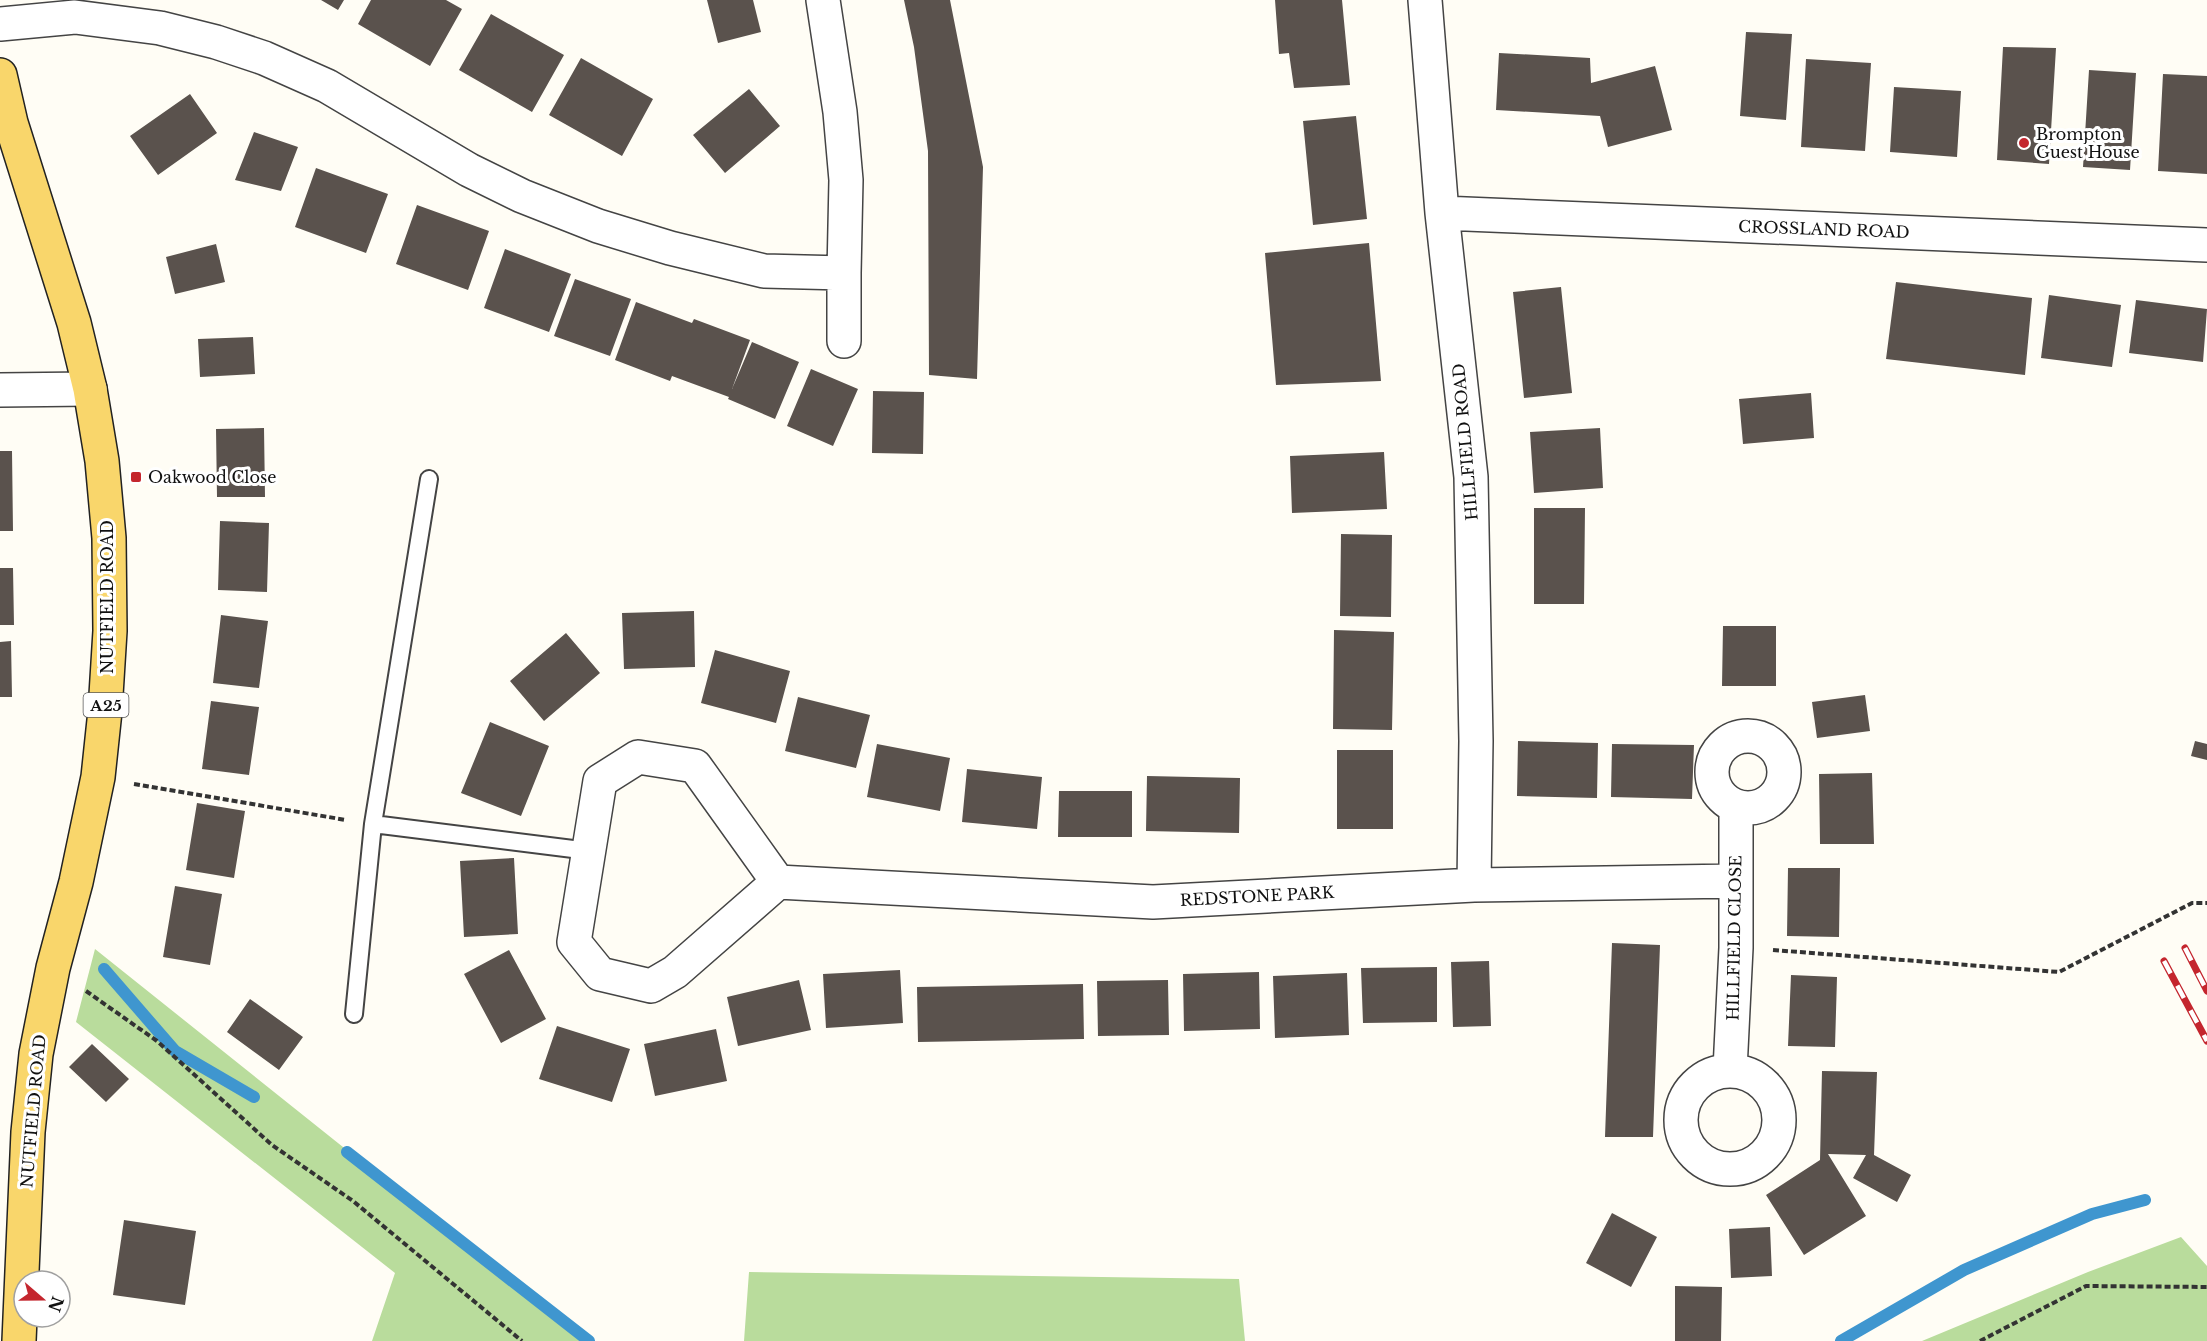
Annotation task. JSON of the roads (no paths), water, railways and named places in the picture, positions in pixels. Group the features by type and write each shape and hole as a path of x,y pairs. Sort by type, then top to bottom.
{"main road":[{"name":"NUTFIELD ROAD","path":"0,75 11,123 74,323 90,389 102,461 109,550 110,631 98,777 76,882 53,968 36,1054 28,1132 19,1341"}],"street":[{"path":"823,0 840,112 846,180 844,341"},
{"name":"HILLFIELD ROAD","path":"1425,0 1442,213 1471,477 1476,741 1474,885"},
{"path":"0,24 73,9 216,42 264,58 327,86 469,170 522,196 598,226 670,248 764,271 844,273"},
{"name":"CROSSLAND ROAD","path":"1442,213 2207,245"},
{"path":"0,390 90,389"},
{"path":"638,757 695,766 778,882 675,972 651,986 600,974 574,942 600,781 638,757"},
{"name":"HILLFIELD CLOSE","path":"1730,1070 1736,948 1736,806"},
{"name":"REDSTONE PARK","path":"778,882 1153,902 1474,885 1736,881"}],"lane":[{"path":"354,1014 373,824 429,479"},
{"path":"373,824 589,851"}],"waterway":[{"path":"104,969 175,1051 254,1097"},
{"path":"347,1152 589,1341"},
{"path":"1841,1341 1964,1270 2092,1214 2145,1200"}],"railway":[{"path":"2185,948 2207,991"},
{"path":"2164,961 2207,1041"}],"place":[{"name":"Brompton Guest House","path":"2024,143"},
{"name":"Oakwood Close","path":"136,477"}]}
